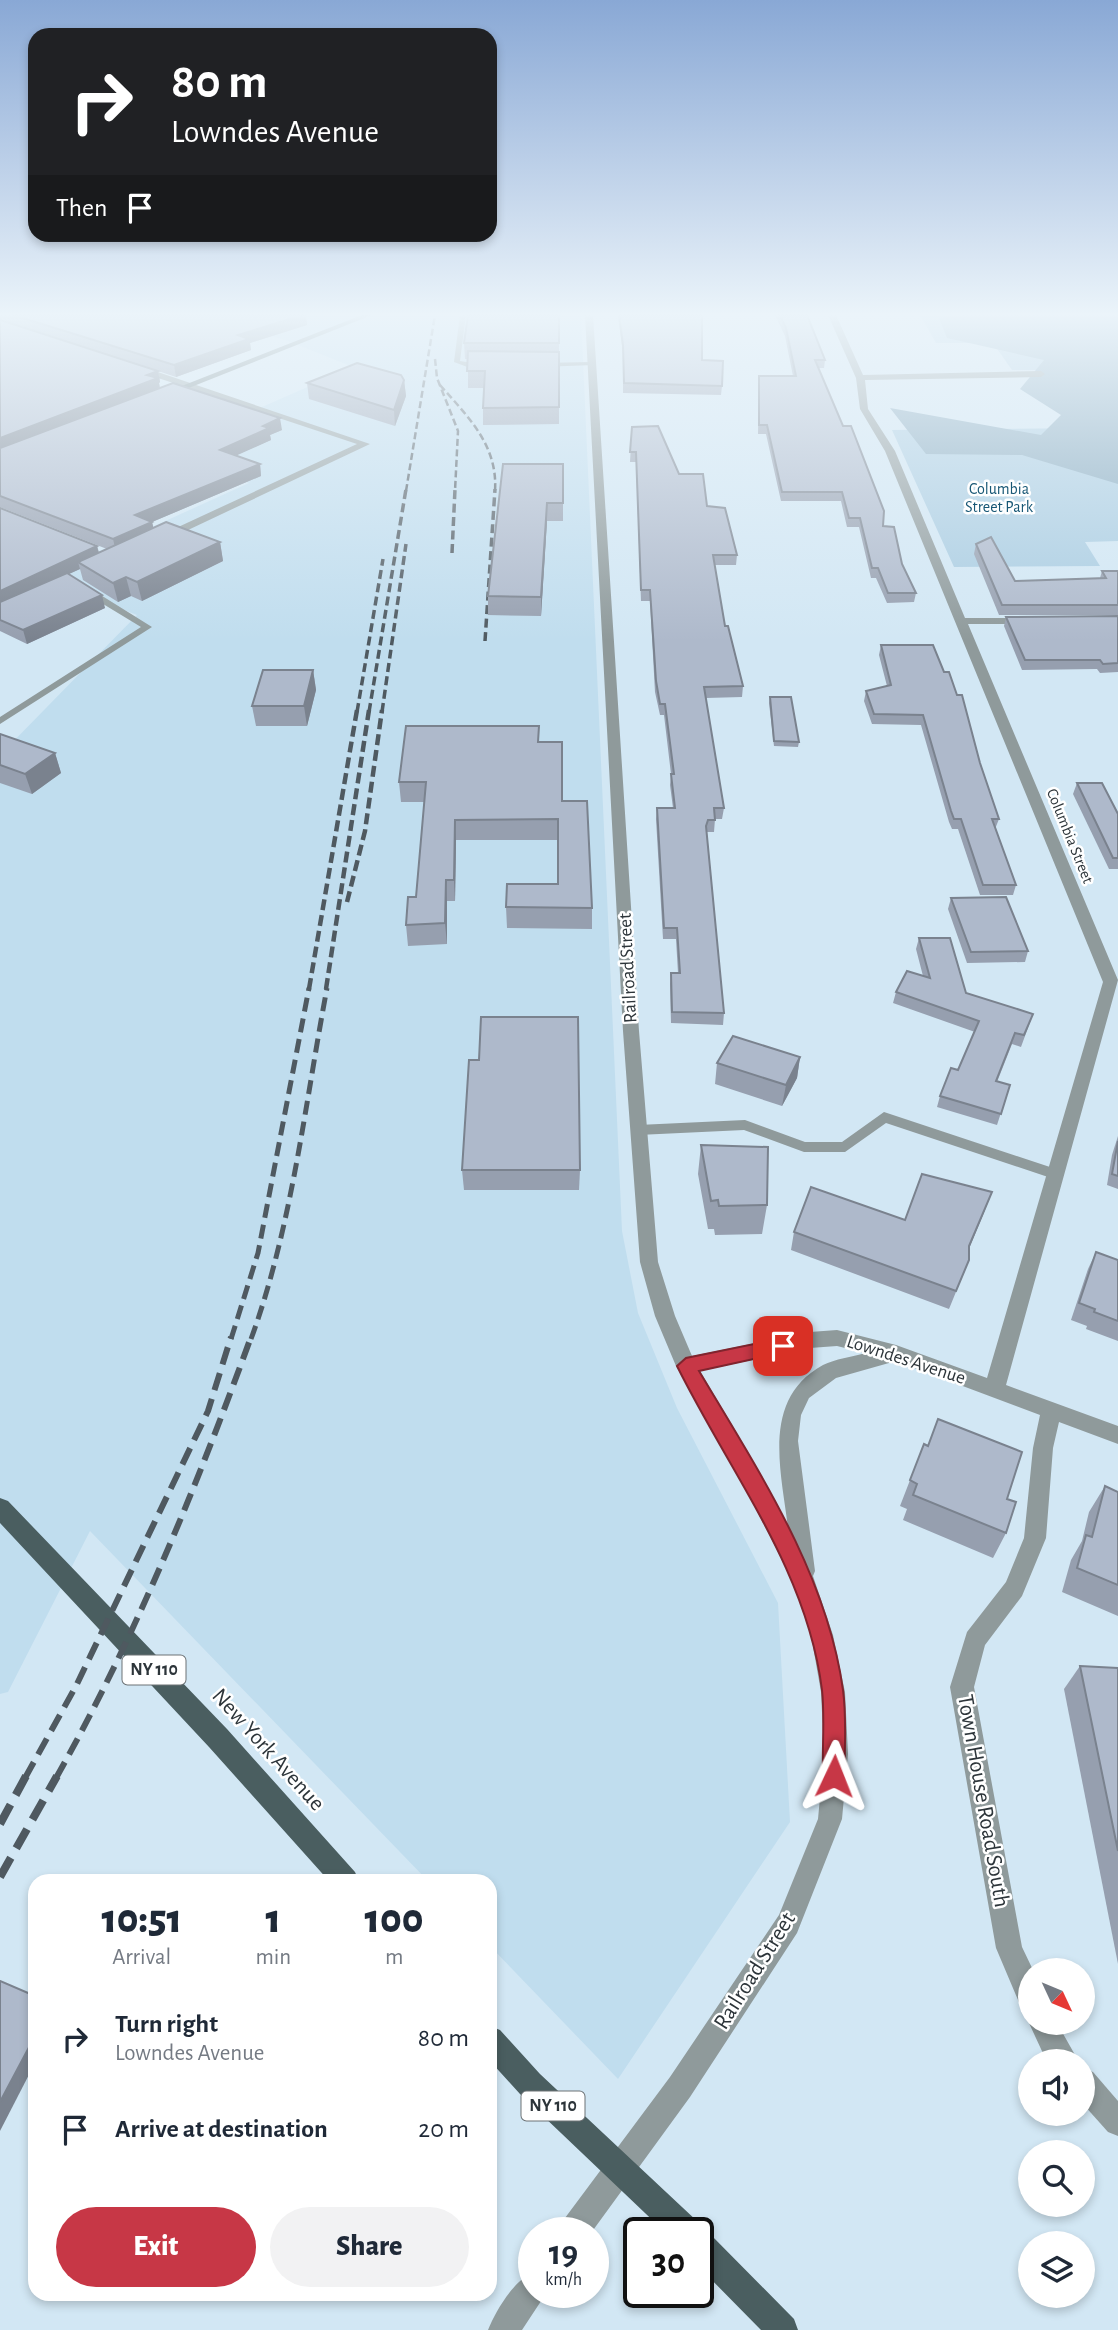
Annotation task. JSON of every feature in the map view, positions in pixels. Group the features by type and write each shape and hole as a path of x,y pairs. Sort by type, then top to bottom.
{"main road":[{"name":"New York Avenue","path":"0,1508 218,1738 340,1874"},
{"name":"NY 110","path":"497,2048 530,2084 670,2217"},
{"path":"714,2260 783,2330"}],"street":[{"path":"152,543 365,444 305,424"},
{"name":"Railroad Street","path":"585,2217 680,2088 788,1924 830,1819 836,1754 833,1692 822,1636 806,1585 741,1460 686,1366 665,1316 649,1262 638,1130 596,424"},
{"name":"Columbia Street","path":"873,424 890,452 1111,982 994,1390"},
{"path":"962,621 1037,621"},
{"name":"Lowndes Avenue","path":"686,1366 810,1340 837,1338 896,1353 1118,1434"},
{"name":"Railroad Street","path":"806,1585 788,1441 790,1415 802,1392 830,1371 896,1353"},
{"name":"Town House Road South","path":"1018,1968 1009,1948 962,1687 975,1640 1014,1589 1035,1538 1043,1448 1051,1410"},
{"path":"1095,2096 1118,2122"},
{"path":"503,2330 519,2308"}],"lane":[{"path":"0,721 147,627 78,584"},
{"path":"638,1130 745,1125 804,1147 845,1147 884,1116 1057,1175"}],"shaded area":[{"path":"224,424 586,424 622,1231 638,1313 677,1408 778,1603 790,1822 618,2079 497,1953 497,1874 421,1874 90,1531 8,1692 0,1694 0,755 137,615 42,577 249,483 159,452"},
{"path":"902,424 978,424 1041,435 1052,424 1118,424 1118,484 1022,455 926,454"}],"green space":[{"name":"Columbia Street Park","path":"1086,424 1118,424 1118,541 1085,542 1100,566 954,567 892,430 1089,428"}],"building":[{"path":"0,424 38,424 0,438"},
{"path":"65,424 268,424 263,426 269,428 220,450 260,464 135,515 152,522 113,539 0,496 0,448"},
{"path":"842,424 851,426 884,511 883,526 894,527 902,564 916,593 888,593 878,568 872,568 860,518 849,518 842,492 782,492 767,425 759,425"},
{"path":"658,426 679,474 703,474 707,506 725,508 737,555 713,555 725,626 728,626 743,686 704,687 724,808 714,808 715,820 708,820 706,826 724,1013 672,1012 671,973 680,973 677,928 664,928 657,808 675,808 671,774 674,774 665,704 660,704 656,681 650,590 641,590 636,452 630,452 632,427"},
{"path":"503,464 563,464 563,503 547,503 541,597 488,596"},
{"path":"0,508 97,546 0,591"},
{"path":"166,522 220,542 137,582 126,577 113,583 78,562"},
{"path":"991,537 1015,581 1106,578 1102,571 1118,571 1118,605 1002,605 976,544"},
{"path":"67,573 102,595 23,630 0,620 0,602"},
{"path":"1118,616 1118,663 1103,664 1100,660 1025,660 1006,617"},
{"path":"881,645 933,645 944,672 949,672 957,695 962,695 980,763 999,819 992,819 1016,885 983,885 961,819 954,819 951,811 923,715 874,714 866,691 891,685"},
{"path":"263,670 313,670 304,706 252,706"},
{"path":"770,697 791,697 799,742 774,741"},
{"path":"406,726 539,726 538,742 562,742 562,801 587,801 592,908 506,907 507,884 558,884 558,819 455,820 454,880 446,880 445,923 406,925 408,897 416,897 426,782 399,782"},
{"path":"0,734 55,753 25,774 0,765"},
{"path":"1077,783 1102,783 1118,814 1118,858 1113,858"},
{"path":"1006,897 1028,951 971,952 951,898"},
{"path":"919,938 950,938 966,993 1033,1014 1024,1035 1015,1033 996,1081 1010,1085 1001,1114 940,1096 951,1068 958,1070 979,1021 896,992 907,971 930,978"},
{"path":"481,1017 578,1017 580,1170 462,1170 469,1060 479,1060"},
{"path":"733,1036 800,1057 786,1085 717,1063"},
{"path":"1118,1141 1118,1176 1112,1174"},
{"path":"701,1145 768,1147 767,1205 719,1206 718,1200 711,1201"},
{"path":"922,1174 992,1192 969,1246 969,1260 956,1291 794,1232 811,1187 905,1220"},
{"path":"1096,1252 1118,1260 1118,1321 1079,1303"},
{"path":"938,1419 1022,1452 1007,1499 1016,1502 1006,1533 913,1495 917,1484 910,1480 924,1444 928,1446"},
{"path":"1105,1486 1118,1492 1118,1585 1077,1568 1086,1535 1092,1537"},
{"path":"1080,1666 1118,1668 1118,1851"},
{"path":"0,1981 28,1993 28,2049 0,2102"}],"railway":[{"path":"406,491 417,424"},
{"path":"455,424 458,431 455,491"},
{"path":"473,424 492,460 495,489"},
{"path":"369,712 406,489"},
{"path":"452,553 455,489"},
{"path":"485,641 495,489"},
{"path":"382,712 406,544"},
{"path":"357,712 383,559"},
{"path":"309,989 357,710"},
{"path":"326,989 369,710"},
{"path":"347,902 365,831 382,710"},
{"path":"231,1339 258,1253 309,988"},
{"path":"251,1339 265,1297 287,1209 327,988"},
{"path":"25,1778 76,1686 208,1411 231,1337"},
{"path":"56,1778 138,1617 186,1506 251,1337"},
{"path":"0,1824 26,1776"},
{"path":"0,1877 57,1776"}],"route":[{"path":"783,1346 686,1366 741,1460 806,1585 822,1636 833,1692 836,1754 834,1776"}]}
